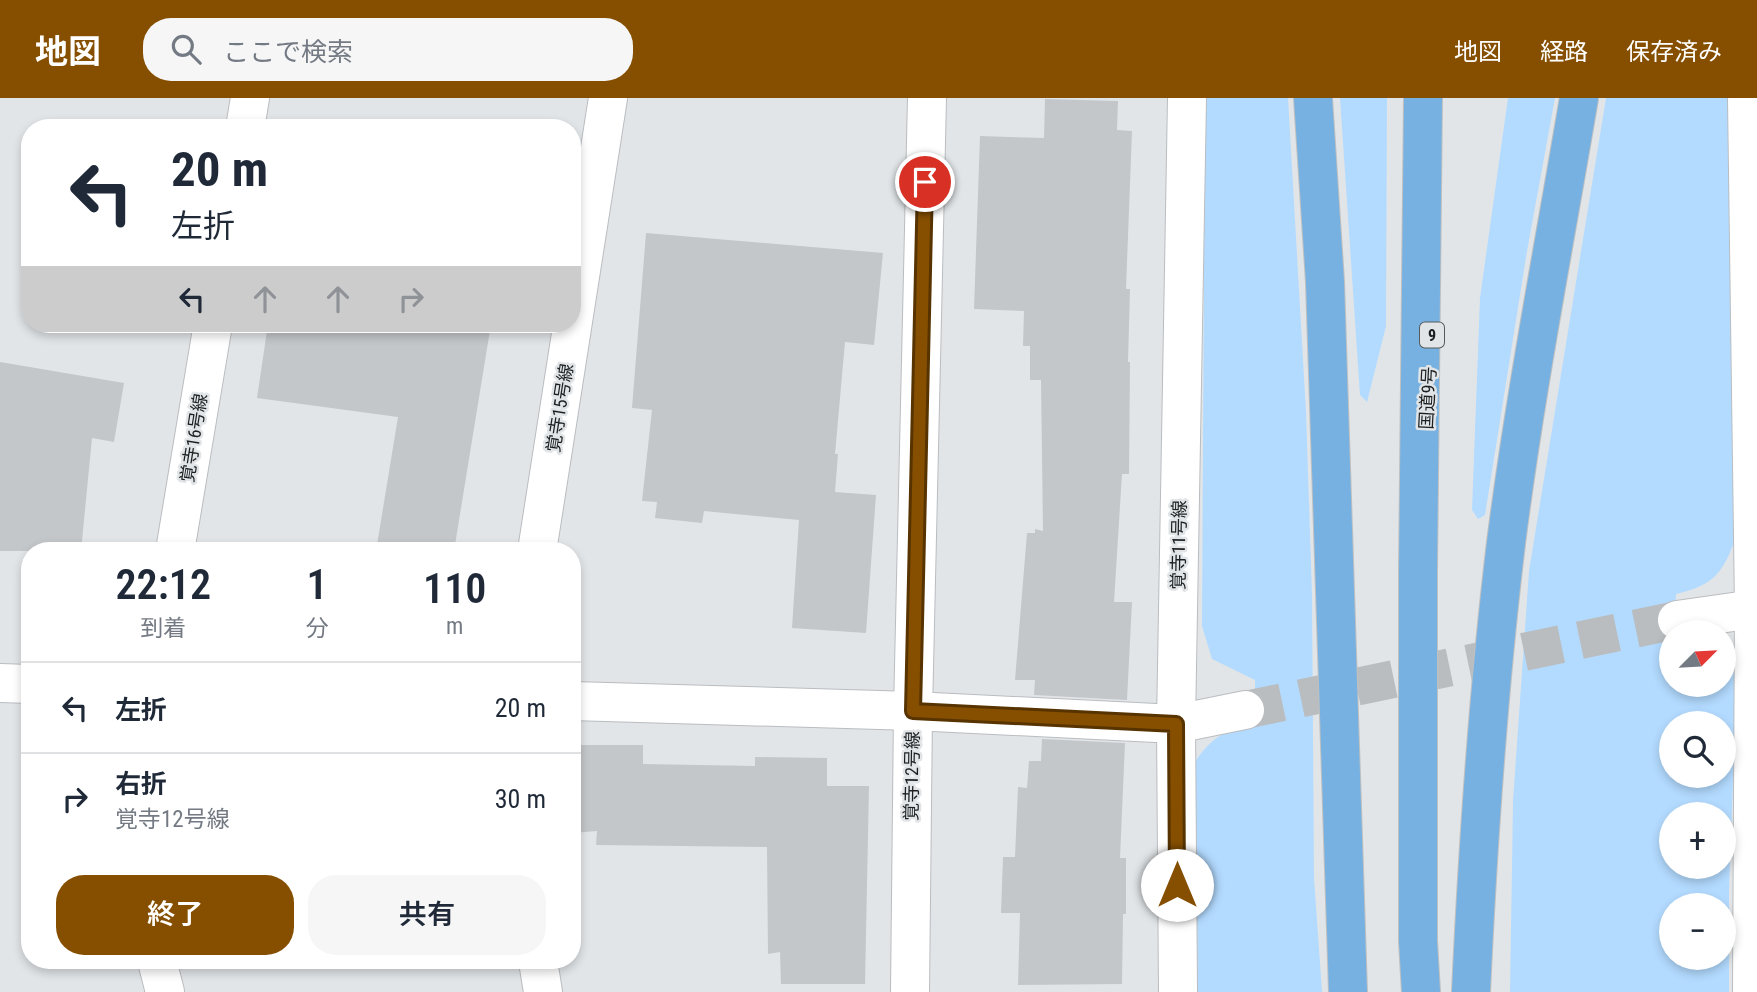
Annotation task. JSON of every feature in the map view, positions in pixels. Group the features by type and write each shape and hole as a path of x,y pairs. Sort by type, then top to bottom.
{"highway":[{"path":"1313,98 1326,309 1348,992"},
{"name":"国道9号","path":"1421,992 1418,940 1418,572 1423,98"},
{"name":"国道9号","path":"1418,572 1449,98"},
{"path":"1471,992 1480,817 1507,542 1537,339 1579,98"}],"street":[{"path":"246,119 250,98"},
{"name":"覚寺15号線","path":"581,270 608,98"},
{"name":"覚寺12号線","path":"909,992 927,98"},
{"name":"覚寺11号線","path":"1178,992 1176,724 1186,98"},
{"path":"1747,98 1754,609 1752,992"},
{"name":"覚寺16号線","path":"177,542 211,333"},
{"name":"覚寺15号線","path":"538,542 571,333"},
{"path":"1677,620 1754,609"},
{"path":"0,683 21,684"},
{"path":"581,701 913,711 1176,724 1245,710"},
{"path":"159,969 165,992"},
{"path":"539,969 543,992"}],"shaded area":[{"path":"1205,98 1288,98 1306,412 1312,595 1314,878 1322,992 1198,992 1195,762 1207,746 1221,735 1255,722 1255,680 1212,659 1202,626"},
{"path":"1340,98 1387,98 1386,326 1367,402 1360,395"},
{"path":"1508,98 1555,98 1527,251 1485,515 1478,519 1472,510 1480,298"},
{"path":"1606,98 1730,98 1734,542 1725,563 1713,578 1698,587 1676,594 1675,620 1659,620 1659,697 1736,697 1737,674 1736,711 1659,711 1659,788 1733,788 1732,802 1659,802 1659,879 1729,879 1729,893 1659,893 1659,970 1729,970 1729,992 1510,992 1513,801 1529,571"}],"building":[{"path":"1045,99 1118,101 1117,130 1132,131 1126,289 1130,289 1129,474 1122,474 1114,602 1132,602 1127,700 1034,695 1035,680 1015,680 1027,533 1035,533 1035,529 1043,531 1041,380 1030,380 1030,346 1023,346 1024,311 974,309 980,136 1044,138"},
{"path":"646,233 883,253 874,345 845,342 835,454 838,454 835,492 876,495 866,633 792,628 799,520 704,511 702,523 655,518 657,502 642,501 652,410 632,408"},
{"path":"267,333 490,333 455,542 377,542 398,417 257,398"},
{"path":"0,362 124,383 114,442 92,438 82,542 21,542 21,551 0,551"},
{"path":"1042,739 1125,743 1120,858 1126,858 1122,984 1018,985 1020,913 1001,913 1003,857 1015,857 1018,787 1027,788 1029,761 1041,761"},
{"path":"581,745 643,745 643,764 755,766 755,757 827,758 827,786 869,786 865,984 781,984 780,952 768,954 767,847 596,845 597,831 581,832"}],"tunnel":[{"path":"1245,710 1659,624"}],"route":[{"path":"925,182 913,711 1176,724 1177,885"}]}
